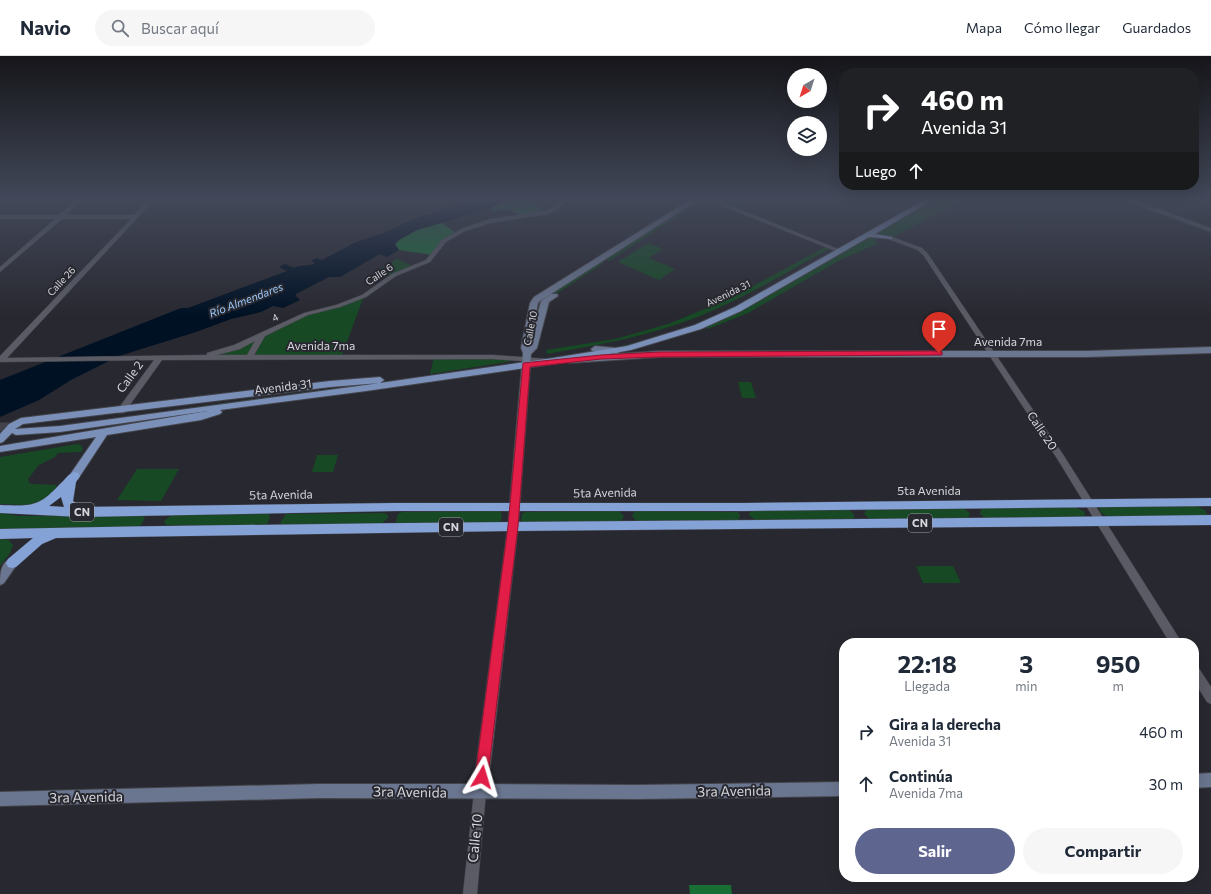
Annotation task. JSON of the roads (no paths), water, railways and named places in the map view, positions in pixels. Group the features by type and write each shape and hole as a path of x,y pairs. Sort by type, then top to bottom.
{"highway":[{"path":"28,511 42,505 57,495 74,476"},
{"path":"74,476 66,496 72,509 81,512"},
{"name":"5ta Avenida","path":"0,509 81,512 396,507 514,508 1211,502"},
{"name":"CN","path":"0,534 513,526 1211,520"},
{"path":"12,563 19,544 19,540 13,534"},
{"path":"12,563 38,541 56,534"}],"main road":[{"name":"Calle 10","path":"480,792 513,526 526,359 525,348 534,303 635,237"},
{"name":"Calle 10","path":"526,359 533,348 545,303 646,237"},
{"name":"Avenida 31","path":"860,237 837,249 733,305 672,329 595,349 526,359 392,379 224,400 18,429 60,429 366,388 526,359 553,361 614,351 673,336 738,309 837,249 862,237"},
{"path":"883,237 890,238"},
{"name":"Avenida 7ma","path":"595,349 660,354"},
{"name":"Avenida 7ma","path":"553,361 660,354 1087,354 1211,350"},
{"path":"21,446 12,445 2,438 12,426 26,420 121,411 330,384 392,379"},
{"path":"3,449 201,417 230,408 260,402"},
{"path":"74,476 104,433"},
{"path":"77,437 90,443 92,446 91,451"},
{"path":"0,580 12,563"},
{"path":"1199,781 1211,780"},
{"name":"3ra Avenida","path":"0,799 319,791 786,791 839,789"}],"street":[{"path":"0,270 38,237"},
{"name":"Calle 26","path":"0,360 117,237"},
{"name":"Calle 6","path":"364,296 394,275 428,261 444,241 450,237"},
{"path":"806,237 837,249"},
{"name":"Calle 20","path":"890,238 920,249 926,255 1061,458 1173,638"},
{"name":"4","path":"197,358 237,347 306,314 338,306 364,296"},
{"path":"249,358 263,334"},
{"name":"Avenida 7ma","path":"0,360 493,357 526,359"},
{"name":"Calle 2","path":"121,411 160,358"},
{"path":"149,372 164,362 178,358"},
{"path":"1199,679 1211,698"},
{"name":"Calle 10","path":"470,894 480,792"}],"water":[{"name":"Río Almendares","path":"371,237 404,237 395,244 399,250 387,257 380,254 340,277 329,277 296,294 300,300 283,308 273,306 261,312 231,319 196,332 119,356 71,380 39,400 0,417 0,380 181,308 188,308 287,271 279,267 285,264 294,268 313,264 315,263 311,261 316,258 322,260 356,242"}],"tunnel":[{"path":"0,427 21,427"}]}
